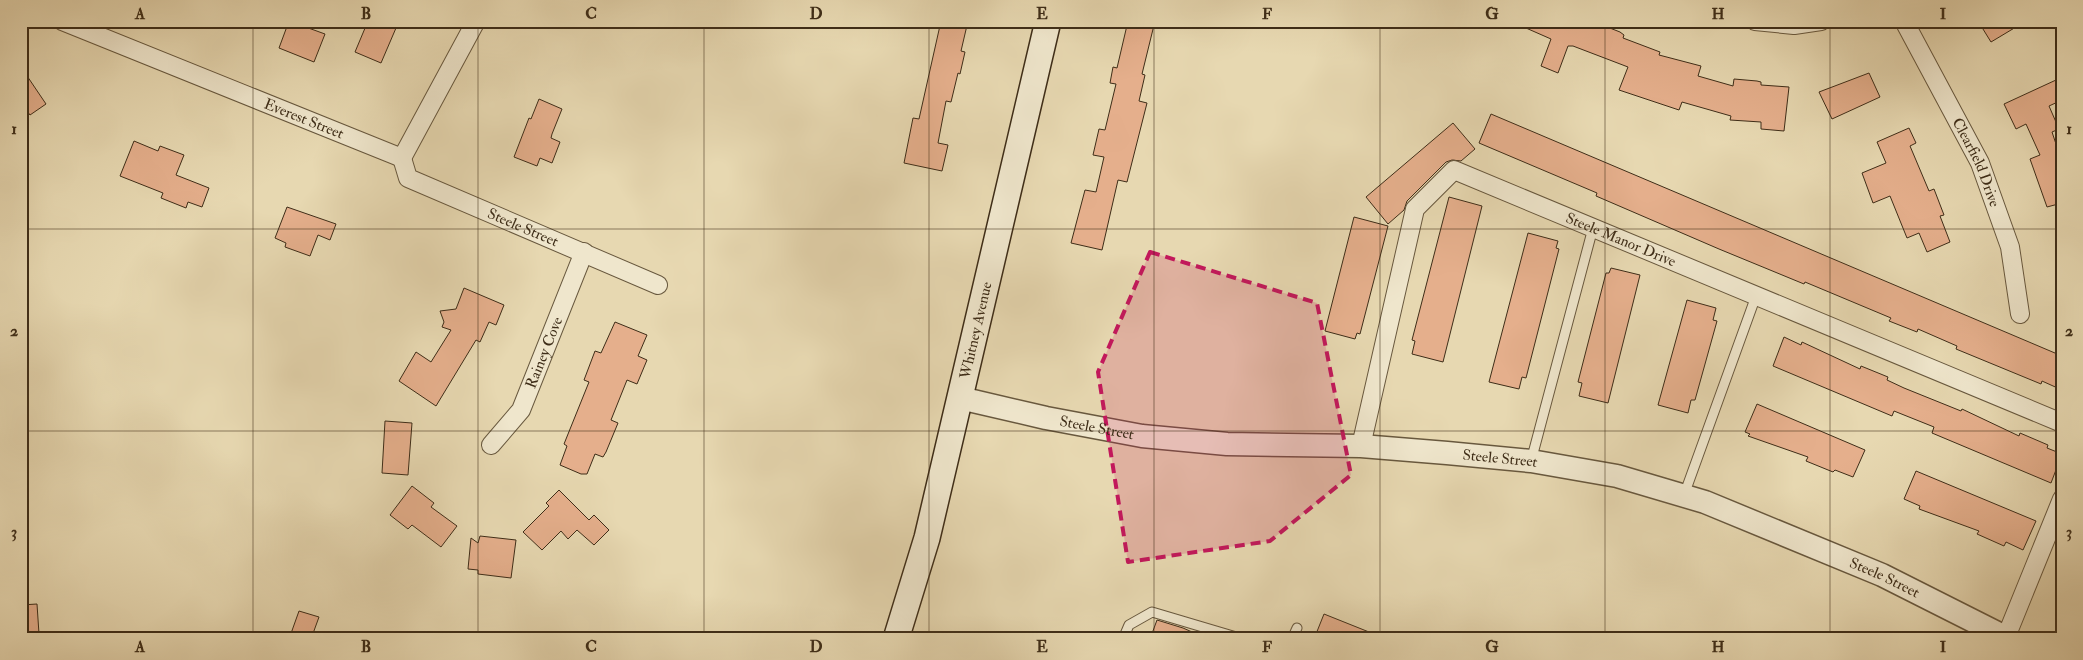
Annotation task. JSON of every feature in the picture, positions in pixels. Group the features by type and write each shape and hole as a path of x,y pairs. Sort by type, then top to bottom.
{"main road":[{"name":"Whitney Avenue","path":"896,639 927,538 1048,21"}],"street":[{"name":"Everest Street","path":"62,21 402,158"},
{"path":"402,158 476,21"},
{"path":"1755,21 1794,25 1821,21"},
{"name":"Clearfield Drive","path":"1904,21 1980,163 2010,247 2020,314"},
{"name":"Steele Street","path":"402,158 408,178 584,252 658,286"},
{"name":"Steele Manor Drive","path":"1361,446 1415,209 1454,170 2062,423"},
{"name":"Rainey Cove","path":"491,445 520,410 584,252"},
{"name":"Steele Street","path":"960,398 1046,418 1142,436 1227,444 1361,446 1531,461 1617,476 1684,495 1882,574 2007,638"},
{"path":"2007,638 2062,499"}],"lane":[{"path":"1531,461 1593,228"},
{"path":"1684,495 1756,296"},
{"path":"1123,639 1129,625 1152,612 1243,639"},
{"path":"1292,639 1297,628"}],"highlighted area":[{"path":"1150,252 1317,303 1351,475 1270,541 1128,562 1098,372"}],"building":[{"path":"289,21 325,34 314,62 279,48"},
{"path":"368,21 399,21 381,63 355,52"},
{"path":"941,21 968,21 961,51 965,52 960,74 958,73 951,102 946,101 938,143 948,145 942,171 904,163 913,118 919,119"},
{"path":"1128,21 1155,21 1142,74 1145,75 1139,101 1147,103 1127,182 1118,180 1102,250 1071,243 1085,190 1096,192 1104,157 1093,155 1099,129 1105,130 1116,84 1110,83 1113,67 1117,68"},
{"path":"1510,21 1592,21 1620,32 1624,35 1623,38 1660,52 1659,55 1701,66 1698,76 1733,86 1734,79 1757,81 1761,82 1761,85 1789,87 1784,131 1761,129 1761,122 1730,120 1731,116 1682,102 1679,110 1619,90 1628,67 1573,46 1568,46 1558,73 1541,66 1551,39"},
{"path":"1978,21 2026,21 1991,42"},
{"path":"21,67 46,104 30,115 21,103"},
{"path":"1869,73 1880,97 1832,119 1819,92"},
{"path":"2056,80 2062,93 2062,100 2049,106 2059,129 2052,132 2062,162 2062,203 2047,207 2030,159 2040,155 2026,124 2016,129 2004,104"},
{"path":"539,99 562,109 551,138 560,142 552,163 540,158 537,166 514,157 529,118 531,119"},
{"path":"1491,114 2062,356 2062,390 2042,381 2041,384 1956,349 1957,346 1918,329 1917,332 1889,321 1891,318 1719,249 1596,196 1597,193 1479,143"},
{"path":"1453,123 1475,149 1461,161 1452,160 1446,162 1407,201 1404,210 1388,224 1366,197"},
{"path":"1909,128 1916,143 1910,146 1929,191 1934,189 1944,215 1940,216 1950,242 1927,252 1919,233 1907,238 1890,196 1873,203 1862,173 1886,163 1877,142"},
{"path":"134,141 158,151 160,146 184,155 176,175 209,188 202,207 188,202 186,208 161,198 163,193 120,176"},
{"path":"1449,197 1482,206 1443,362 1412,354 1415,341 1412,340"},
{"path":"287,207 336,224 330,240 318,235 310,256 285,247 286,243 275,238"},
{"path":"1354,217 1388,226 1360,334 1357,333 1355,339 1325,331"},
{"path":"1528,233 1558,241 1556,248 1559,249 1526,378 1522,377 1519,389 1489,382"},
{"path":"1611,268 1640,275 1608,403 1579,396 1582,383 1578,382 1606,273 1609,273"},
{"path":"464,288 504,305 496,325 489,322 480,342 476,340 436,406 399,381 416,352 431,362 451,330 442,327 444,322 440,311 456,309"},
{"path":"1687,300 1716,308 1713,320 1717,321 1695,400 1691,400 1688,413 1658,405"},
{"path":"615,322 647,335 638,356 647,360 637,384 627,380 611,420 618,423 606,452 603,457 595,454 587,474 581,474 560,465 567,446 564,444 589,382 584,380 595,351 601,353"},
{"path":"1784,337 1801,345 1802,342 1860,369 1861,366 1888,377 1887,380 1904,388 1961,411 1962,409 2019,436 2020,433 2048,445 2047,448 2062,454 2051,483 1932,433 1934,427 1894,411 1892,416 1773,366"},
{"path":"1757,404 1865,450 1853,477 1835,470 1833,472 1806,461 1808,457 1748,436 1750,434 1745,432"},
{"path":"385,421 412,423 408,475 382,473"},
{"path":"1916,471 2036,521 2023,550 2006,542 2004,546 1977,534 1979,531 1919,509 1920,506 1904,499"},
{"path":"412,486 434,503 431,507 457,526 441,547 412,525 408,529 390,515"},
{"path":"559,490 589,520 594,515 609,530 594,545 577,530 568,539 561,531 542,550 523,532 549,506 546,503"},
{"path":"480,536 516,540 511,578 478,574 478,570 468,569 471,538 478,543"},
{"path":"37,604 39,634 21,635 21,605"},
{"path":"299,611 319,617 311,639 289,639"},
{"path":"1324,614 1384,638 1384,639 1314,639"},
{"path":"1157,620 1183,628 1208,639 1150,639"}]}
